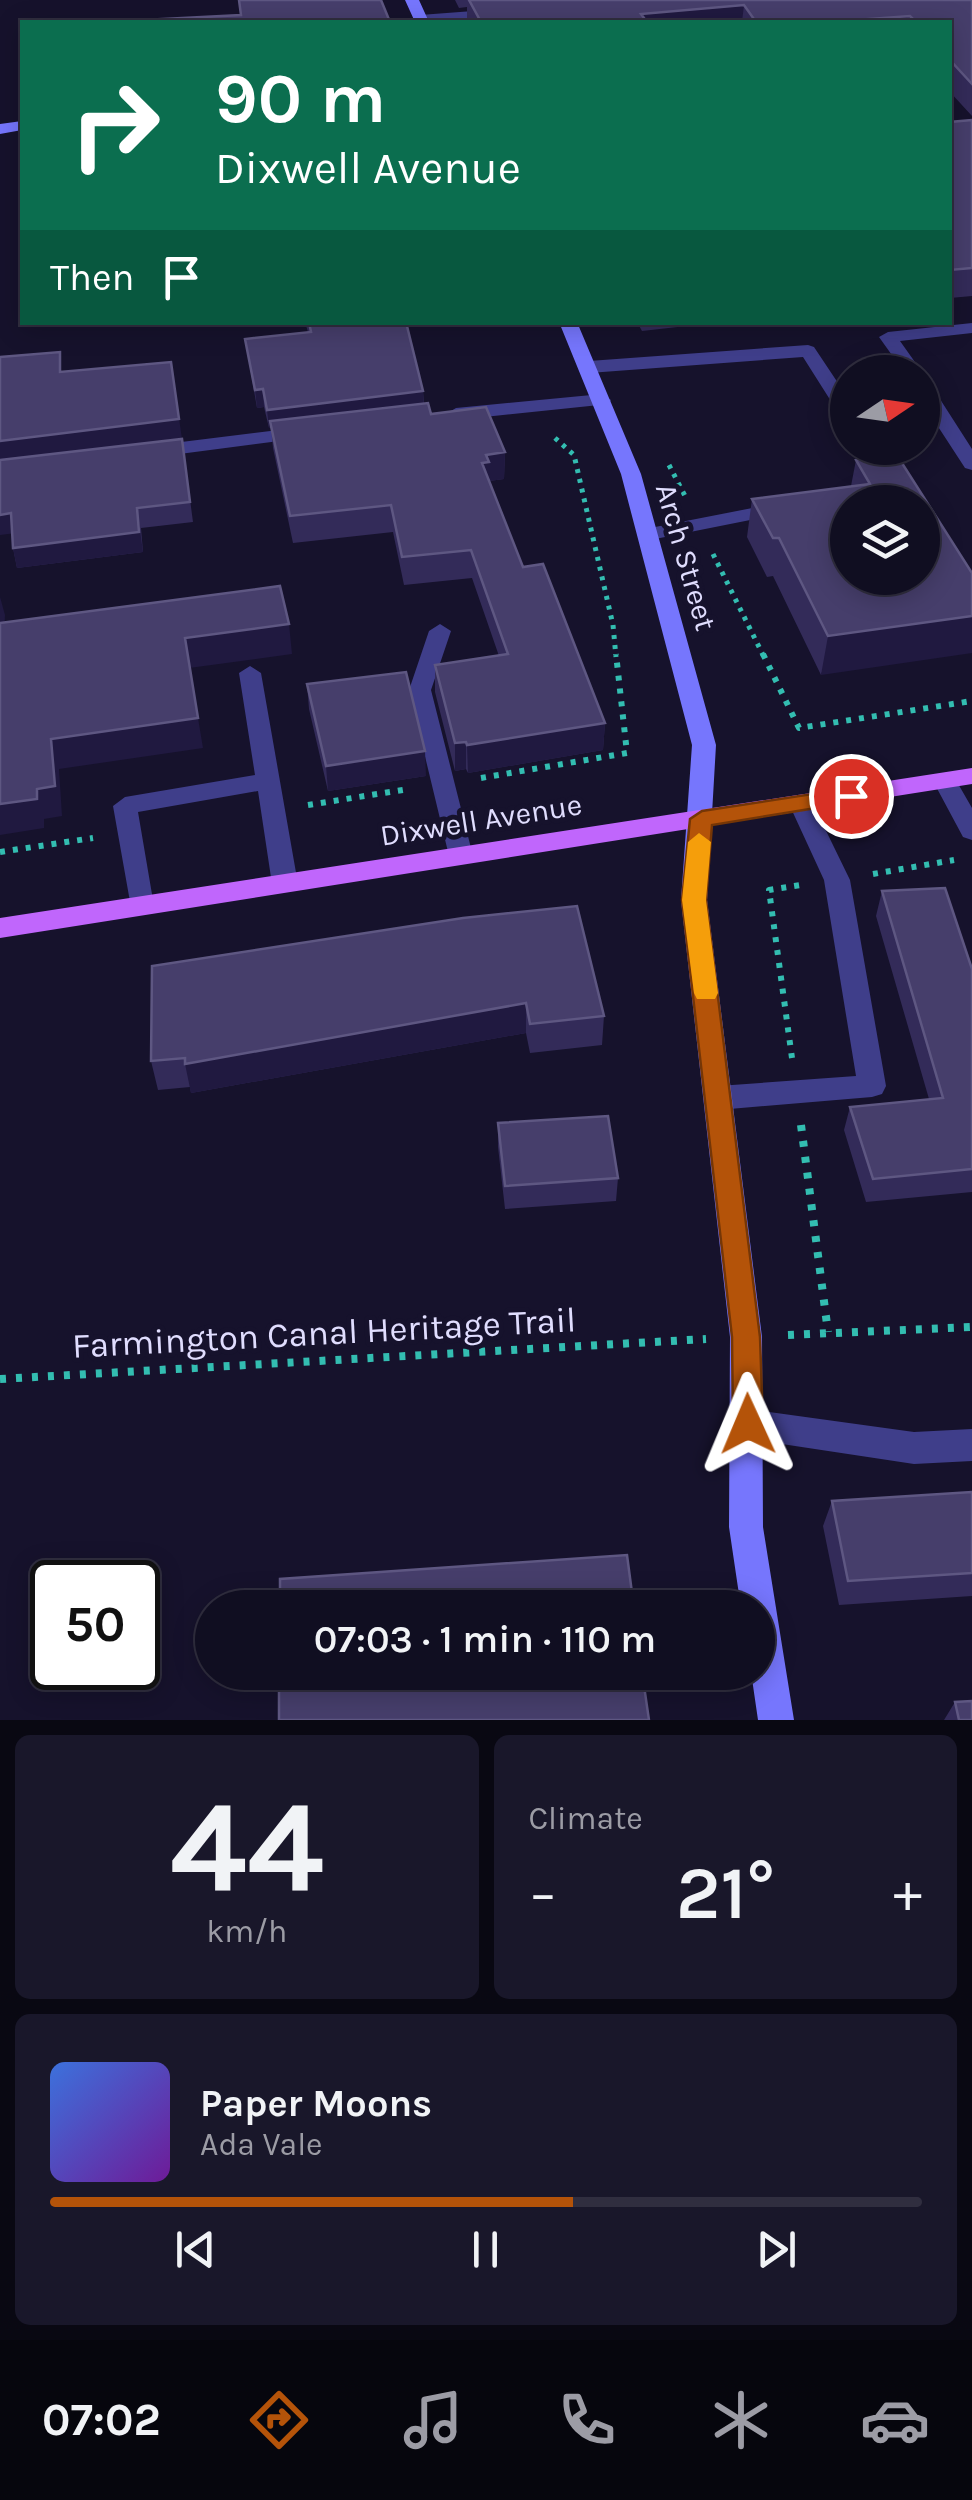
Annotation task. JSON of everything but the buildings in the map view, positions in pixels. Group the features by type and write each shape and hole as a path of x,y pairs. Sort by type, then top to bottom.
{"main road":[{"name":"Arch Street","path":"569,325 602,400 650,534 704,745 694,900 746,1337 746,1526 776,1720"},
{"name":"Dixwell Avenue","path":"0,928 972,776"}],"street":[{"path":"431,20 520,11"},
{"path":"882,330 972,328"},
{"path":"882,330 900,355"},
{"path":"588,367 808,351 830,385"},
{"path":"428,418 602,400"},
{"path":"940,414 972,464"},
{"path":"136,454 331,430"},
{"path":"650,534 813,499"},
{"path":"440,631 420,690 461,856"},
{"path":"250,673 284,884"},
{"path":"945,780 972,831"},
{"path":"142,906 125,806 268,781"},
{"path":"718,1098 872,1086 836,880 801,804"},
{"path":"748,1424 914,1448 972,1445"}],"path":[{"path":"546,434 563,441 574,456 613,625 627,752"},
{"path":"664,454 799,728 972,702"},
{"path":"828,1332 972,1327"},
{"name":"Farmington Canal Heritage Trail","path":"0,1379 652,1343"}],"slow traffic":[{"path":"699,842 694,900 706,993"}],"route":[{"path":"748,1424 746,1337 694,900 702,819 851,796"}]}
